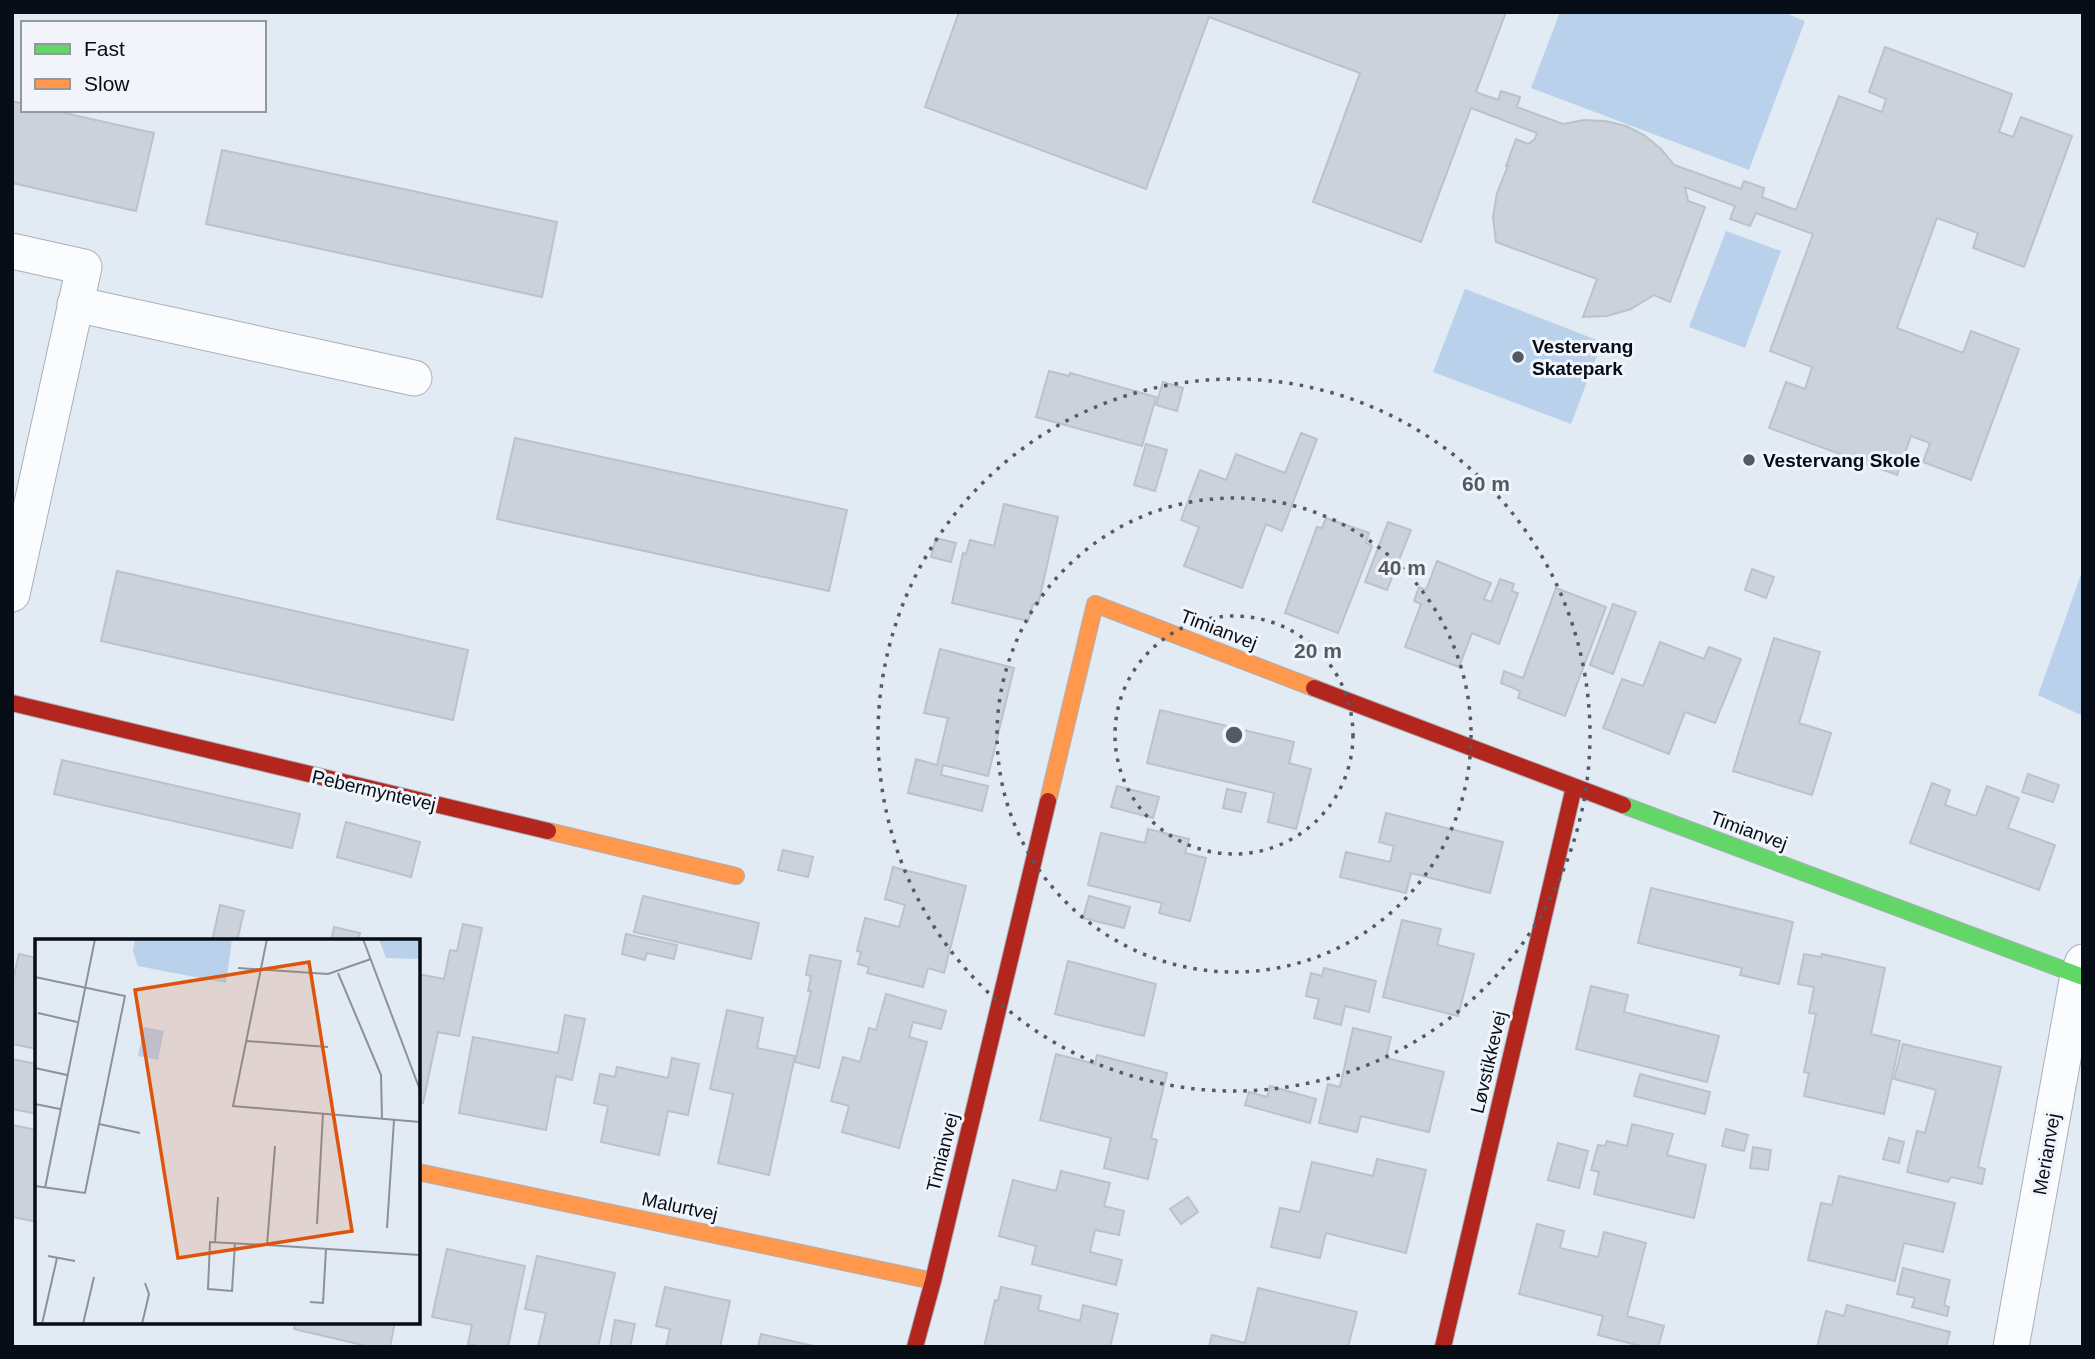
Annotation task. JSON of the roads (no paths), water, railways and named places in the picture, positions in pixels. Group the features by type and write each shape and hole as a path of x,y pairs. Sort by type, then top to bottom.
{"street":[{"path":"12,251 84,267 75,304 28,450 12,594"},
{"path":"75,304 414,377"},
{"name":"Timianvej","path":"915,1347 1096,604 1574,787 2081,971"},
{"name":"Pebermyntevej","path":"12,703 736,876"},
{"name":"Løvstikkevej","path":"1443,1347 1574,787"},
{"name":"Merianvej","path":"2011,1347 2081,971"},
{"name":"Malurtvej","path":"420,1172 933,1281"}],"place":[{"name":"Vestervang Skatepark","path":"1518,357"},
{"name":"Vestervang Skole","path":"1749,460"}]}
